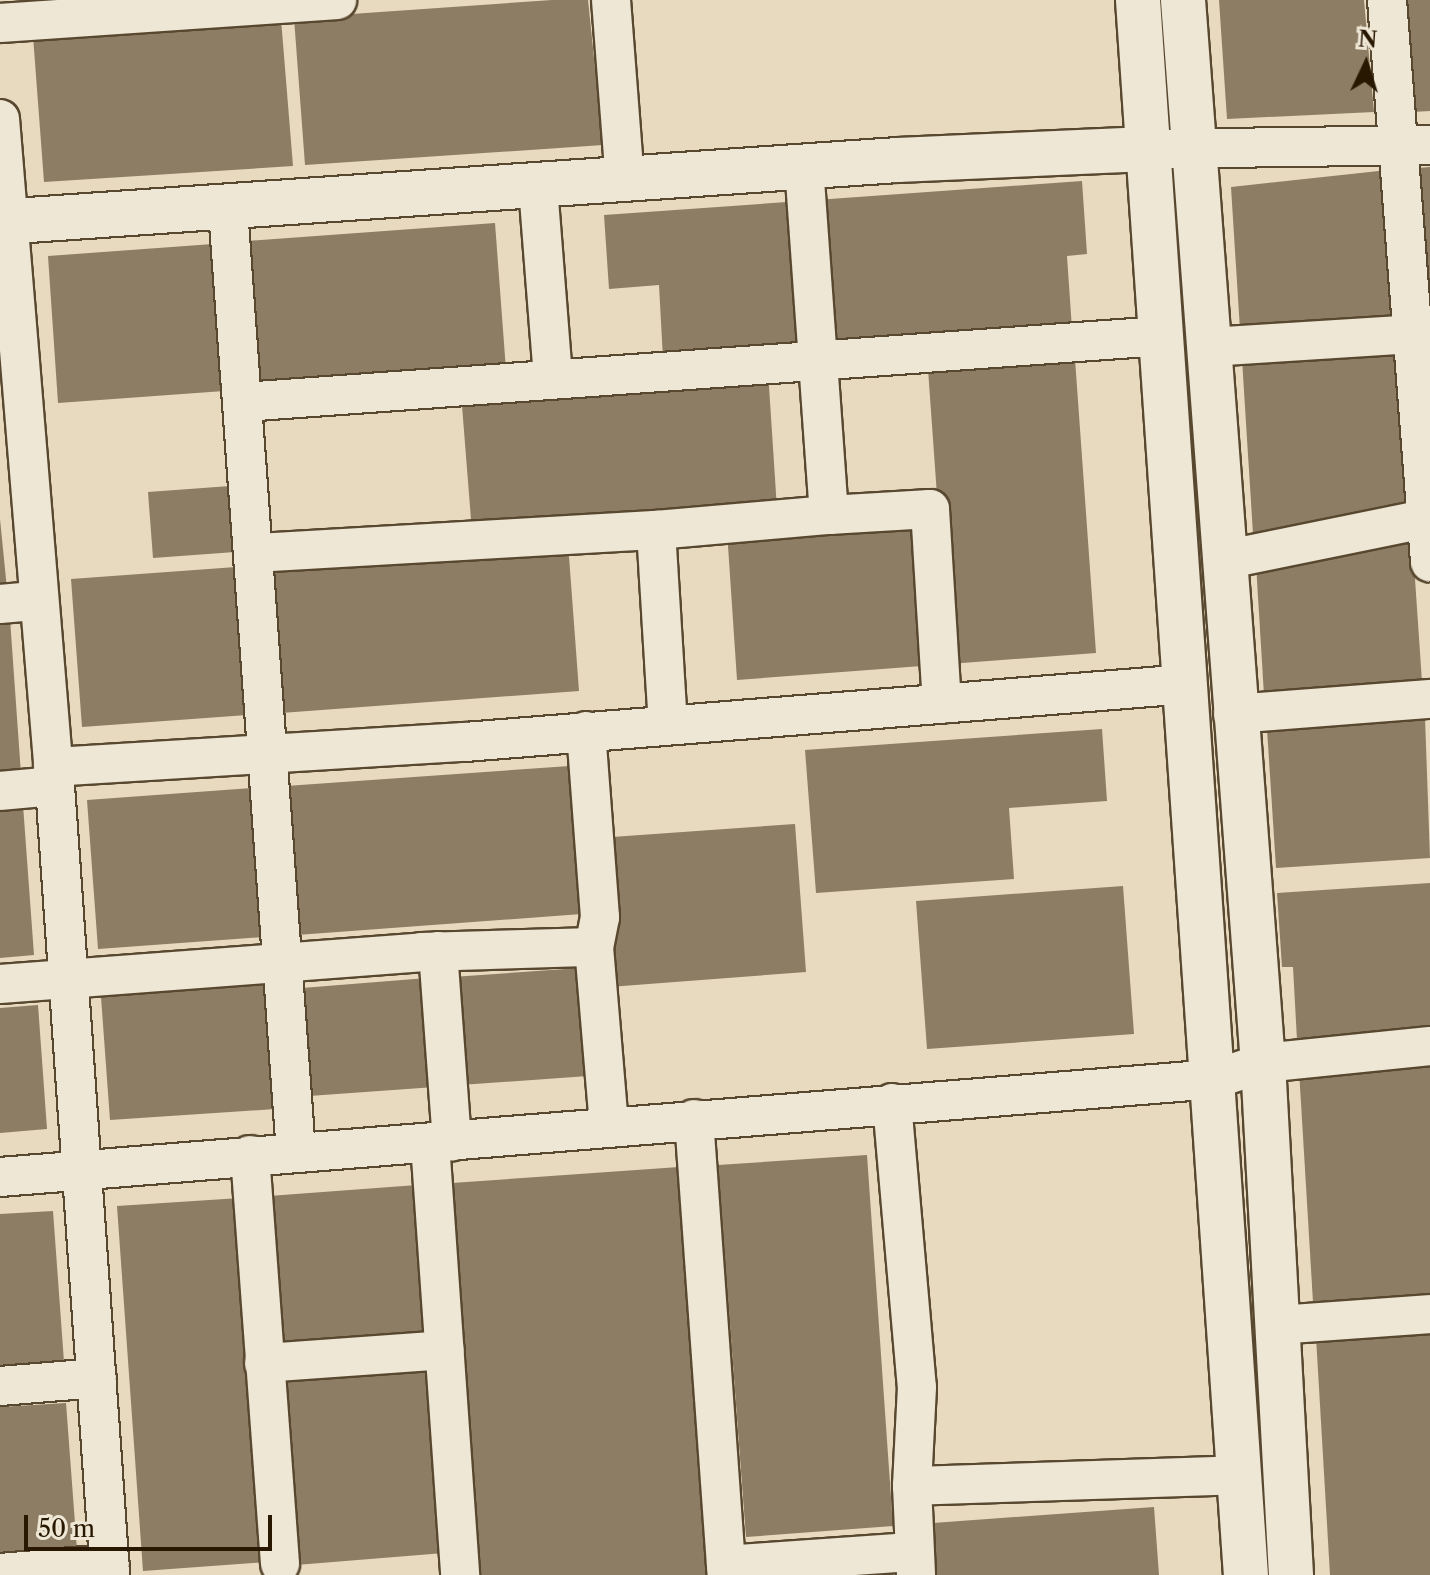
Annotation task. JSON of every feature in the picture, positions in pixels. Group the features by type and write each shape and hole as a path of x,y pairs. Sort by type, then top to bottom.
{"street":[{"path":"0,23 337,0"},
{"path":"611,0 625,181"},
{"path":"1138,0 1215,1079 1246,1575"},
{"path":"1183,0 1233,714 1263,1063 1291,1575"},
{"path":"1387,0 1413,146 1430,562"},
{"path":"0,119 12,421 37,601 54,776 110,1570 0,1573"},
{"path":"4,222 804,167 1148,149 1413,146"},
{"path":"804,167 829,515"},
{"path":"538,187 553,379"},
{"path":"228,209 296,1152"},
{"path":"1208,347 1421,334"},
{"path":"243,402 1161,336"},
{"path":"255,553 656,530 930,509 942,704"},
{"path":"1223,560 1429,518"},
{"path":"656,530 668,724"},
{"path":"0,604 37,601"},
{"path":"0,791 54,776 267,752 586,731 1187,684"},
{"path":"1233,714 1430,699"},
{"path":"586,731 600,917 594,947 609,1127"},
{"path":"0,984 438,951 594,947"},
{"path":"438,951 445,1350 460,1575"},
{"path":"0,1177 1215,1079 1263,1063 1430,1046"},
{"path":"694,1119 727,1570 915,1563 912,1486 917,1387 892,1103"},
{"path":"250,1155 280,1564"},
{"path":"1277,1325 1430,1314"},
{"path":"264,1363 445,1350"},
{"path":"0,1386 97,1378"},
{"path":"912,1486 1241,1475"}],"building":[{"path":"588,0 603,145 305,165 294,18"},
{"path":"1219,0 1364,0 1374,112 1227,119"},
{"path":"1404,0 1430,0 1430,111 1412,112"},
{"path":"281,19 293,166 44,182 33,36"},
{"path":"1430,167 1430,317 1418,168"},
{"path":"1388,170 1398,318 1240,330 1231,187"},
{"path":"1082,181 1087,254 1067,256 1072,329 826,347 816,200"},
{"path":"801,201 811,348 663,359 659,285 609,289 604,215"},
{"path":"495,223 506,370 257,388 247,241"},
{"path":"213,244 224,391 58,403 48,256"},
{"path":"1400,348 1410,505 1253,534 1242,359"},
{"path":"1075,359 1096,653 949,664 928,369"},
{"path":"768,371 777,509 472,532 461,393"},
{"path":"230,486 235,552 153,558 148,492"},
{"path":"924,517 935,665 737,680 727,531"},
{"path":"0,519 7,589 0,589"},
{"path":"1412,535 1422,682 1264,695 1256,564"},
{"path":"568,543 579,691 281,713 271,564"},
{"path":"236,567 247,715 82,727 71,579"},
{"path":"10,619 21,774 0,776 0,620"},
{"path":"1425,718 1430,858 1276,868 1267,729"},
{"path":"1102,729 1107,801 1009,808 1014,879 816,893 805,750"},
{"path":"584,765 595,913 297,935 286,786"},
{"path":"252,788 263,937 98,949 87,800"},
{"path":"23,805 34,955 0,958 0,808"},
{"path":"795,824 806,972 609,987 598,838"},
{"path":"1430,883 1430,1032 1297,1040 1293,967 1282,967 1277,893"},
{"path":"1123,886 1134,1034 927,1049 916,901"},
{"path":"580,968 588,1076 460,1085 452,977"},
{"path":"427,978 435,1087 309,1096 302,988"},
{"path":"267,985 275,1109 110,1120 101,997"},
{"path":"38,1005 47,1129 0,1133 0,1008"},
{"path":"1430,1061 1430,1295 1313,1302 1299,1070"},
{"path":"867,1155 893,1526 746,1537 718,1165"},
{"path":"679,1167 709,1575 480,1575 452,1183"},
{"path":"417,1185 428,1335 280,1346 269,1196"},
{"path":"240,1198 266,1562 143,1571 117,1206"},
{"path":"53,1211 64,1362 0,1366 0,1214"},
{"path":"1430,1330 1430,1575 1330,1575 1316,1337"},
{"path":"430,1365 444,1553 296,1565 282,1375"},
{"path":"66,1403 77,1550 0,1556 0,1407"},
{"path":"1154,1507 1159,1575 937,1575 933,1523"}]}
